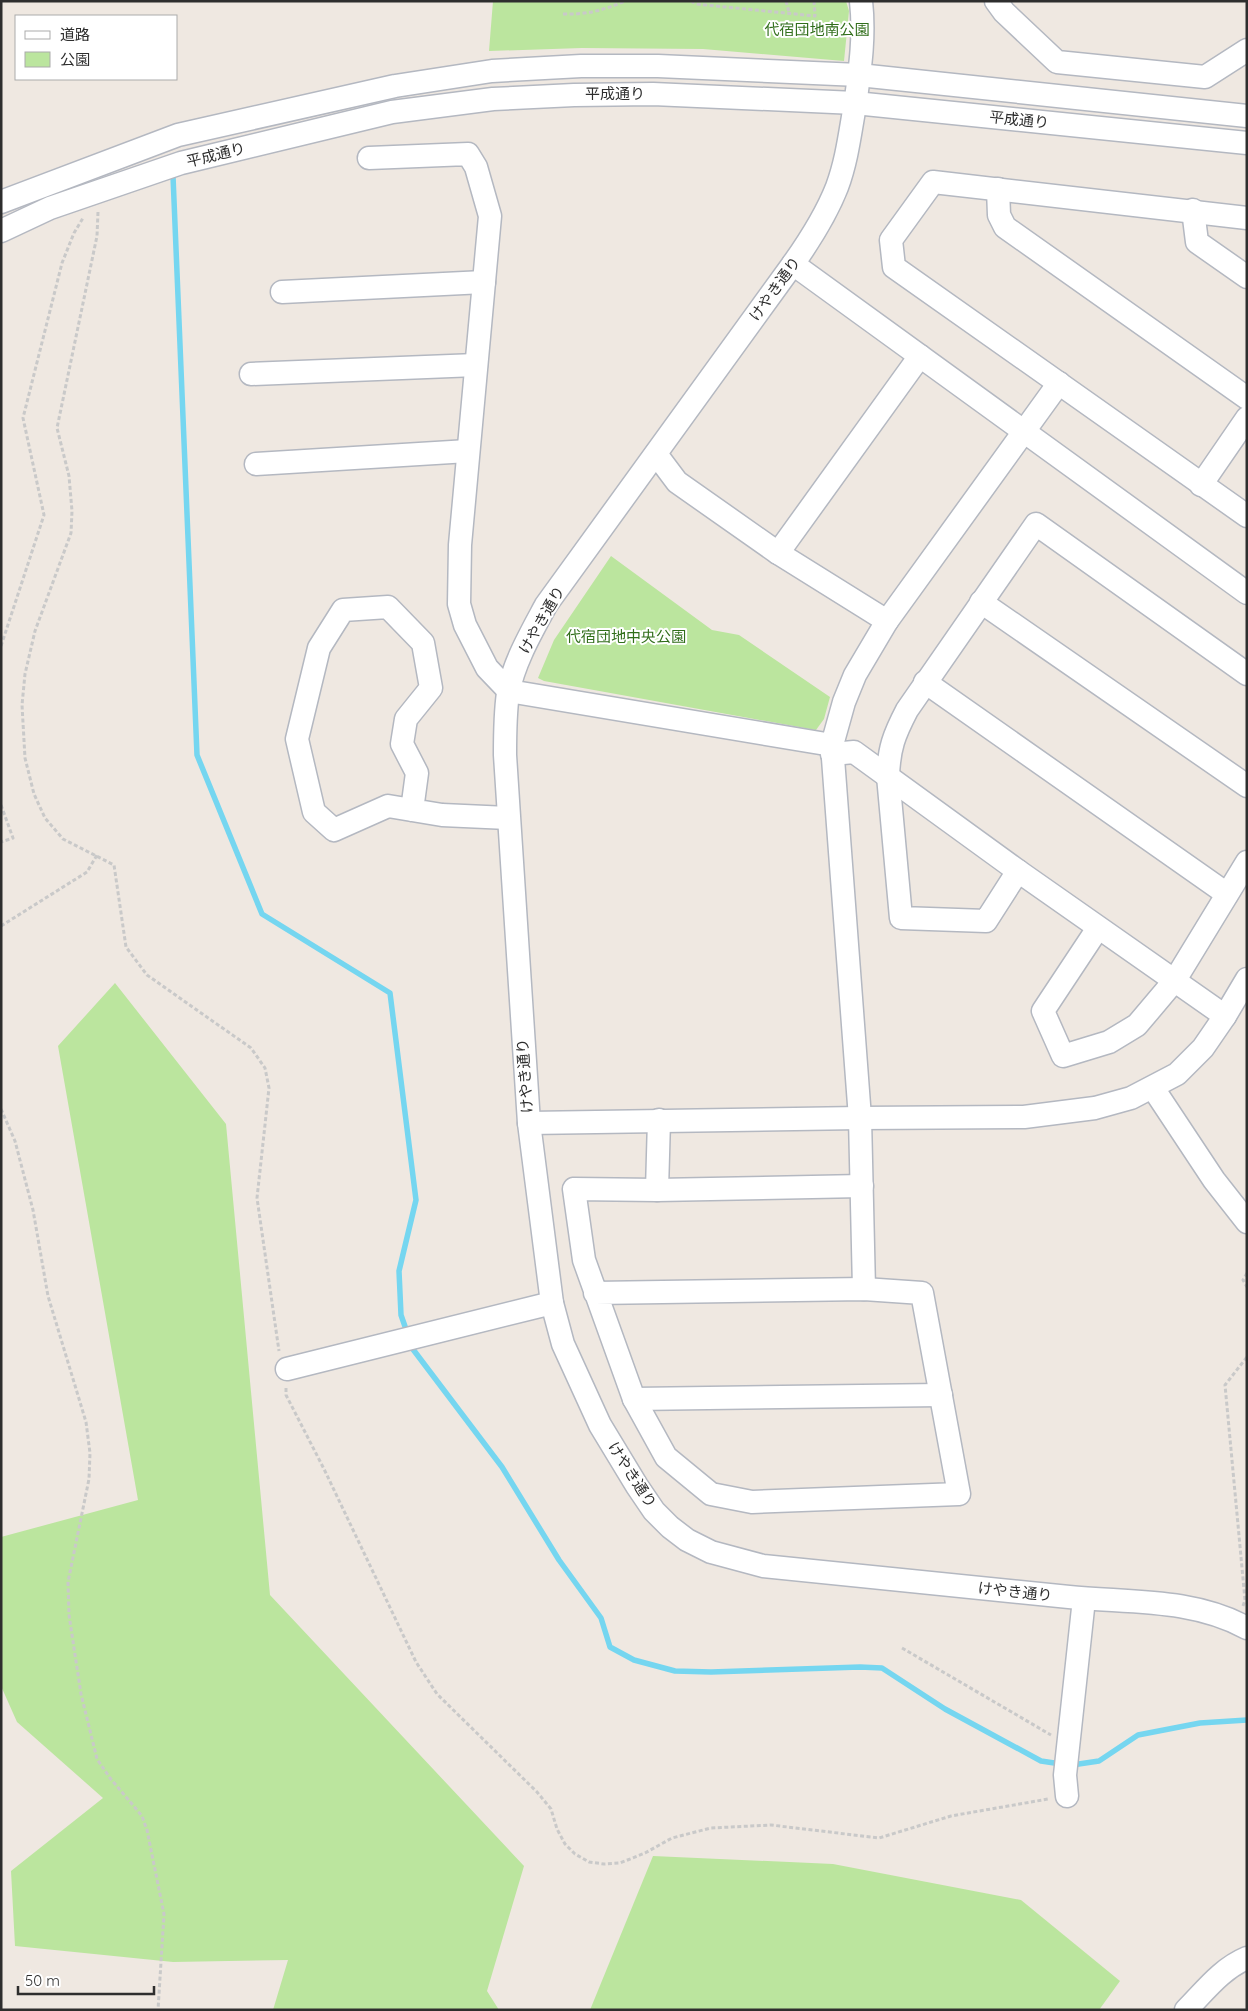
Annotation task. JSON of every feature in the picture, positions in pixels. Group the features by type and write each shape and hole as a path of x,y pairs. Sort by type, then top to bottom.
{"street":[{"name":"けやき通り","path":"861,1 863,23 862,54 848,154 837,188 814,233 794,264 546,605 528,637 509,692 505,719 508,818 529,1123 552,1304 562,1344 600,1425 637,1486 654,1510 670,1527 687,1540 712,1552 763,1566 1084,1599 1168,1604 1204,1610 1243,1626"},
{"path":"996,1 1004,12 1057,62 1205,77 1247,50"},
{"name":"平成通り","path":"1,202 178,135 395,86 492,70 581,66 658,66 859,75 1247,116"},
{"name":"平成通り","path":"1,231 50,208 181,163 392,112 493,99 653,94 855,103 1247,143"},
{"path":"369,158 468,154 476,167 490,216 460,545 459,604 465,625 487,668 509,692 832,750 854,752 1098,928 1225,1016"},
{"path":"1247,218 1193,210 933,182 891,240 894,267 1247,516"},
{"path":"998,189 999,215 1005,226 1247,398"},
{"path":"1193,210 1197,242 1247,277"},
{"path":"794,264 1247,593"},
{"path":"282,292 484,282"},
{"path":"778,553 920,356"},
{"path":"251,374 476,365"},
{"path":"864,1289 860,1118 832,750 844,702 855,675 887,621 1059,384"},
{"path":"1201,485 1247,418"},
{"path":"256,464 468,451"},
{"path":"656,454 677,482 778,553 887,621"},
{"path":"1018,871 986,921 902,918 888,776 889,754 896,730 906,710 1036,524 1247,674"},
{"path":"981,602 1247,786"},
{"path":"412,810 417,773 402,744 406,719 431,688 423,643 388,607 343,610 319,648 297,739 314,812 334,830 388,806 412,810 442,815 508,818"},
{"path":"925,682 1227,894"},
{"path":"1098,928 1043,1011 1063,1056 1109,1042 1137,1025 1175,980 1247,862"},
{"path":"529,1123 1024,1117 1062,1114 1095,1108 1131,1098 1177,1074 1203,1048 1247,979"},
{"path":"1153,1088 1214,1180 1247,1222"},
{"path":"657,1190 659,1120"},
{"path":"595,1293 864,1289 922,1293 959,1494 752,1502 711,1494 666,1457 634,1399 595,1293 584,1260 574,1189 657,1190 862,1186"},
{"path":"287,1369 552,1304"},
{"path":"634,1399 941,1395"},
{"path":"1066,1786 1084,1599"},
{"path":"1186,2010 1212,1981 1236,1963 1247,1958"}],"path":[{"path":"563,14 577,15 601,11 625,1"},
{"path":"692,1 696,4 815,16 814,1"},
{"path":"786,1 789,12"},
{"path":"1,646 44,515 24,418 62,263 74,234 99,191"},
{"path":"99,191 97,236 57,428 69,476 72,511 71,534 35,631 25,674 22,705 25,758 34,794 45,818 63,839 114,865 126,947 147,976 250,1048 266,1068 269,1088 257,1198 280,1351 287,1369 286,1395 324,1469 416,1662 437,1694 537,1792 550,1809 565,1844 575,1854 589,1862 604,1864 620,1863 645,1853 672,1838 711,1828 771,1825 879,1838 951,1816 1012,1804 1066,1786"},
{"path":"1,805 13,838 1,842"},
{"path":"1,926 87,872 97,855"},
{"path":"1,1109 15,1141 33,1210 48,1296 86,1422 90,1453 89,1479 68,1582 69,1615 81,1694 97,1759 110,1778 142,1816 147,1830 164,1914 158,2010"},
{"path":"1247,1273 1243,1280 1247,1287"},
{"path":"1243,1626 1245,1600 1225,1385 1247,1357"},
{"path":"902,1648 1069,1745"}],"green space":[{"name":"代宿団地南公園","path":"493,1 846,1 849,11 844,61 703,49 582,48 489,51"},
{"name":"代宿団地中央公園","path":"611,556 712,630 739,635 830,697 824,719 816,730 544,681 538,678 554,640"},
{"path":"115,983 226,1124 270,1595 524,1866 487,1991 499,2010 273,2010 288,1960 173,1962 15,1946 11,1871 103,1798 17,1722 1,1686 1,1537 138,1500 58,1046"},
{"path":"653,1856 833,1864 1021,1900 1120,1981 1099,2010 590,2010"}],"waterway":[{"path":"173,176 197,755 262,914 390,993 416,1200 399,1271 401,1315 408,1335"},
{"path":"411,1343 412,1348 502,1467 559,1560 601,1618 610,1647 634,1660 675,1671 711,1672 860,1667 882,1668 945,1709 1041,1761 1061,1764"},
{"path":"1072,1765 1099,1761 1138,1735 1200,1723 1247,1720"}]}
